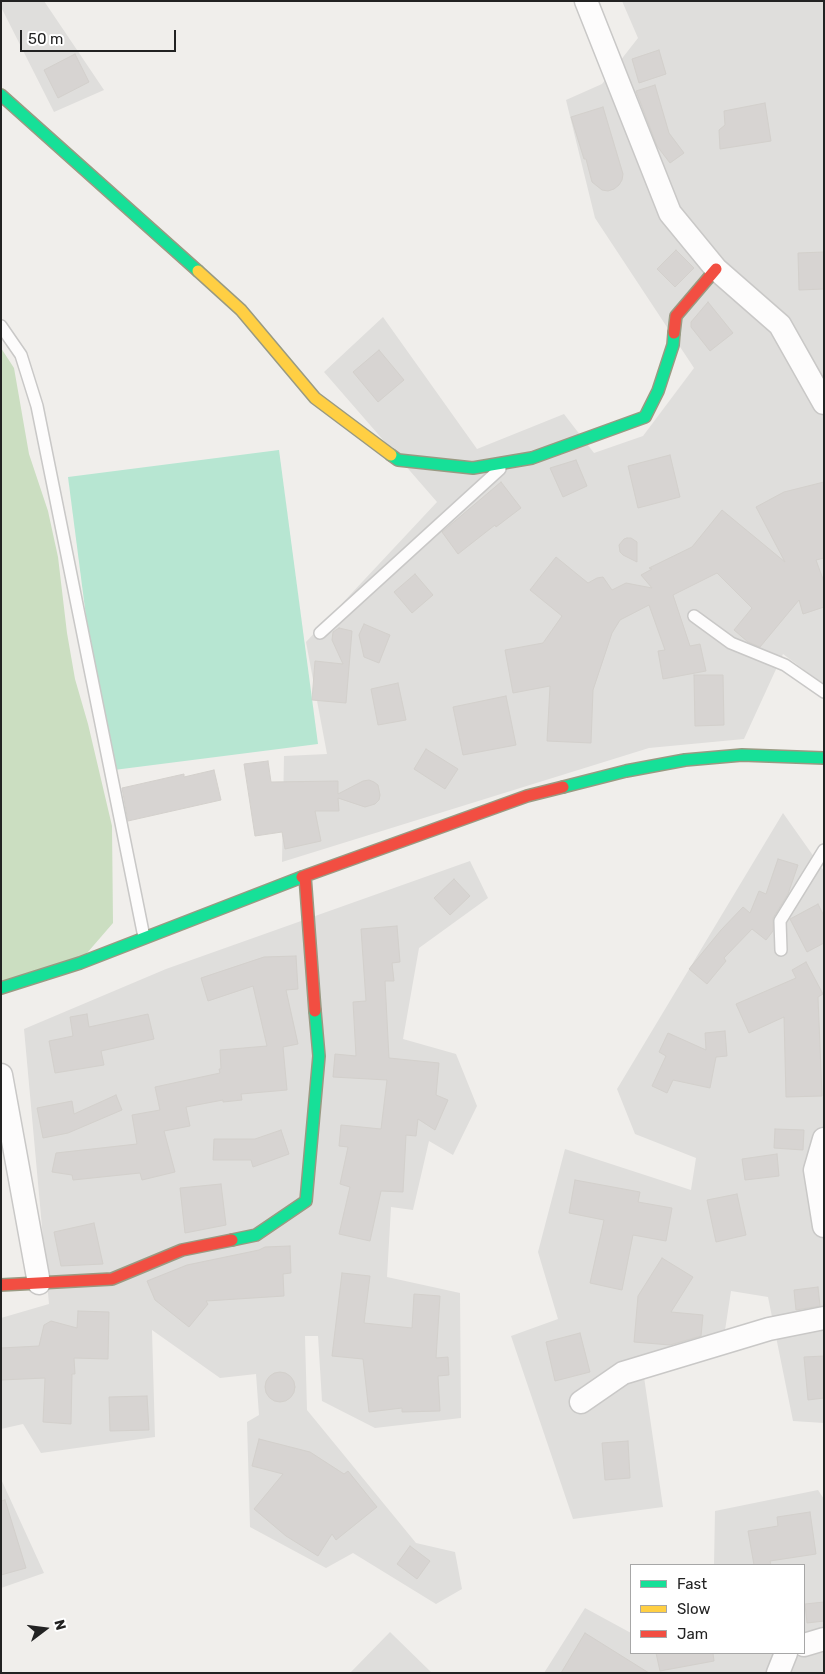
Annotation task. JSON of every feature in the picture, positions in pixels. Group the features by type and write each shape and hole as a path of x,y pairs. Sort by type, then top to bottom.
{"main road":[{"path":"1,95 241,310 315,398 398,460 473,468 532,458 645,417 658,391 673,345 676,316 716,269"},
{"path":"1,988 80,963 305,876 528,796 626,771 685,760 742,755 824,758"},
{"path":"1,1285 112,1278 182,1250 256,1235 306,1201 319,1056 305,876"}],"street":[{"path":"586,1 670,213 716,269 780,325 824,403"},
{"path":"1,1074 39,1283"},
{"path":"824,1139 816,1170 824,1226"},
{"path":"581,1402 623,1373 769,1329 824,1318"},
{"path":"805,1645 824,1639"},
{"path":"778,1673 786,1654"}],"lane":[{"path":"1,326 21,355 37,406 144,937"},
{"path":"320,633 508,462"},
{"path":"694,616 730,643 784,665 824,692"},
{"path":"781,950 780,921 824,850"}],"shaded area":[{"path":"1,1 44,1 104,90 54,112 1,7"},
{"path":"622,1 824,1 824,685 783,654 744,739 649,748 282,862 284,756 327,754 306,642 437,502 324,372 383,317 477,449 564,414 594,453 643,436 694,368 595,218 566,100 602,84 638,38"},
{"path":"783,813 824,871 824,1423 793,1421 768,1297 731,1291 722,1350 644,1377 663,1507 573,1519 511,1336 558,1319 538,1252 565,1149 691,1190 696,1158 635,1134 617,1089"},
{"path":"470,861 488,898 419,948 403,1039 456,1054 477,1106 453,1155 429,1141 413,1210 391,1207 387,1277 460,1293 461,1418 375,1428 322,1401 318,1336 305,1336 307,1410 416,1543 455,1552 462,1589 436,1604 353,1553 326,1568 250,1527 247,1422 259,1415 256,1374 220,1378 152,1330 155,1437 41,1453 23,1424 1,1429 1,1318 49,1304 24,1029 166,969"},
{"path":"1,1479 44,1573 1,1588"},
{"path":"818,1490 824,1499 824,1673 544,1673 585,1608 630,1632 630,1654 805,1654 805,1564 714,1564 715,1511"},
{"path":"390,1632 432,1673 350,1673"}],"green space":[{"path":"1,348 14,368 29,454 48,511 58,557 67,633 75,679 88,724 112,826 113,923 81,960 1,989"},
{"path":"279,450 318,744 106,771 68,477"}],"building":[{"path":"659,50 666,74 639,83 632,59"},
{"path":"75,54 89,82 58,98 44,70"},
{"path":"655,85 669,133 684,153 670,163 657,146 636,91"},
{"path":"765,103 771,141 720,149 719,130 725,125 724,111"},
{"path":"603,107 623,174 619,185 608,191 602,190 592,182 571,117"},
{"path":"676,250 694,268 675,287 657,269"},
{"path":"824,252 824,289 799,290 798,253"},
{"path":"708,302 733,333 710,351 691,327 691,322"},
{"path":"379,350 404,380 378,402 353,372"},
{"path":"670,455 680,497 638,508 628,466"},
{"path":"576,460 587,486 563,497 550,468"},
{"path":"501,482 521,508 496,527 495,525 458,554 442,532"},
{"path":"824,482 824,558 816,560 824,582 824,607 803,614 799,600 760,647 748,642 734,630 752,608 717,573 673,595 690,646 700,644 706,671 663,679 658,651 665,650 649,605 620,620 612,633 593,690 591,743 547,741 550,686 513,693 505,650 543,643 562,616 530,590 556,557 588,583 603,577 612,590 626,583 652,588 641,575 652,569 649,568 692,547 722,510 785,562 756,507 784,492"},
{"path":"627,538 637,542 637,562 620,552 619,545"},
{"path":"415,574 433,595 412,613 394,592"},
{"path":"364,624 390,635 379,663 364,657 359,635"},
{"path":"339,628 352,631 346,703 312,700 315,661 343,664 332,640 333,632"},
{"path":"694,675 723,675 724,725 695,726"},
{"path":"398,683 406,720 378,725 371,689"},
{"path":"506,696 516,745 463,755 453,707"},
{"path":"426,749 458,769 445,789 414,769"},
{"path":"268,761 271,782 338,781 338,794 363,781 369,780 378,785 379,800 375,804 365,807 338,798 339,811 315,811 321,841 285,849 282,832 255,836 244,764"},
{"path":"214,770 221,800 128,821 122,788 184,774 184,777"},
{"path":"778,859 798,865 788,894 773,918 773,931 766,940 752,929 724,958 726,961 707,984 689,969 743,907 750,913 759,891 766,894"},
{"path":"454,879 470,896 450,915 434,898"},
{"path":"818,904 824,916 824,943 807,952 790,919"},
{"path":"397,926 400,962 392,963 394,981 385,981 389,1058 439,1063 436,1095 448,1100 435,1130 418,1119 416,1136 406,1135 403,1192 381,1191 370,1241 339,1234 350,1187 340,1184 348,1147 339,1146 341,1125 381,1129 387,1080 333,1077 335,1054 356,1056 353,1002 366,1001 361,929"},
{"path":"296,956 298,989 286,990 298,1044 283,1047 287,1090 241,1094 242,1100 223,1102 223,1100 186,1107 190,1126 164,1131 175,1172 142,1180 140,1173 73,1180 72,1175 52,1172 56,1153 137,1144 132,1115 160,1110 155,1087 220,1073 220,1050 267,1046 253,986 208,1001 201,978 264,957"},
{"path":"806,962 823,994 818,997 822,1096 786,1097 784,1017 749,1033 736,1004 796,978 792,970"},
{"path":"87,1014 89,1027 148,1014 154,1039 101,1051 104,1065 55,1073 49,1041 73,1036 70,1017"},
{"path":"725,1031 727,1056 716,1057 710,1088 673,1080 667,1093 652,1086 666,1056 659,1052 668,1033 706,1050 705,1033"},
{"path":"116,1095 122,1110 68,1133 43,1138 37,1108 72,1101 74,1114"},
{"path":"775,1129 804,1130 803,1150 774,1148"},
{"path":"281,1130 289,1154 253,1167 251,1160 213,1160 214,1139 255,1139"},
{"path":"777,1154 779,1176 745,1180 742,1159"},
{"path":"575,1180 640,1192 638,1202 672,1208 666,1241 633,1235 622,1290 590,1283 604,1220 569,1213"},
{"path":"221,1184 226,1225 185,1233 180,1188"},
{"path":"737,1194 746,1235 716,1242 707,1200"},
{"path":"94,1223 103,1264 61,1266 54,1232"},
{"path":"290,1246 291,1273 283,1274 284,1296 206,1301 208,1304 189,1327 155,1300 147,1281 187,1265 259,1250 265,1247"},
{"path":"662,1258 693,1277 671,1312 703,1315 701,1336 670,1345 634,1342 638,1296"},
{"path":"342,1273 370,1276 364,1323 412,1328 414,1294 440,1296 436,1358 448,1357 449,1375 438,1376 440,1411 402,1412 402,1408 369,1412 363,1359 332,1356"},
{"path":"818,1287 820,1306 796,1310 794,1290"},
{"path":"78,1311 109,1312 108,1359 74,1358 75,1374 72,1374 71,1424 43,1422 45,1378 1,1380 1,1348 39,1346 44,1325 51,1321 77,1328"},
{"path":"580,1333 590,1372 555,1381 546,1342"},
{"path":"824,1356 824,1398 808,1400 804,1357"},
{"path":"280,1372 291,1376 295,1387 291,1398 280,1402 269,1398 265,1387 269,1376"},
{"path":"147,1396 149,1430 110,1431 109,1397"},
{"path":"259,1439 310,1452 344,1474 348,1471 377,1507 336,1540 332,1534 318,1556 286,1536 254,1509 283,1474 252,1466"},
{"path":"628,1441 630,1478 605,1480 602,1443"},
{"path":"5,1500 26,1568 1,1575 1,1501"},
{"path":"810,1512 816,1554 770,1561 771,1564 754,1564 748,1531 778,1526 777,1517"},
{"path":"410,1546 430,1561 417,1579 397,1564"},
{"path":"824,1602 824,1621 807,1623 805,1604"},
{"path":"585,1633 649,1673 561,1673"},
{"path":"656,1654 713,1654 714,1661 660,1671"}],"traffic: fast":[{"path":"1,95 198,271"},
{"path":"391,455 398,460 473,468 532,458 645,417 658,391 673,345 674,333"},
{"path":"563,787 626,771 685,760 742,755 824,758"},
{"path":"1,988 80,963 302,877"},
{"path":"232,1240 256,1235 306,1201 319,1056 315,1011"}],"traffic: slow":[{"path":"198,271 241,310 315,398 391,455"}],"traffic: jam":[{"path":"674,333 676,316 716,269"},
{"path":"302,877 527,796 563,787"},
{"path":"305,876 315,1011"},
{"path":"1,1285 112,1279 182,1250 232,1240"}]}
